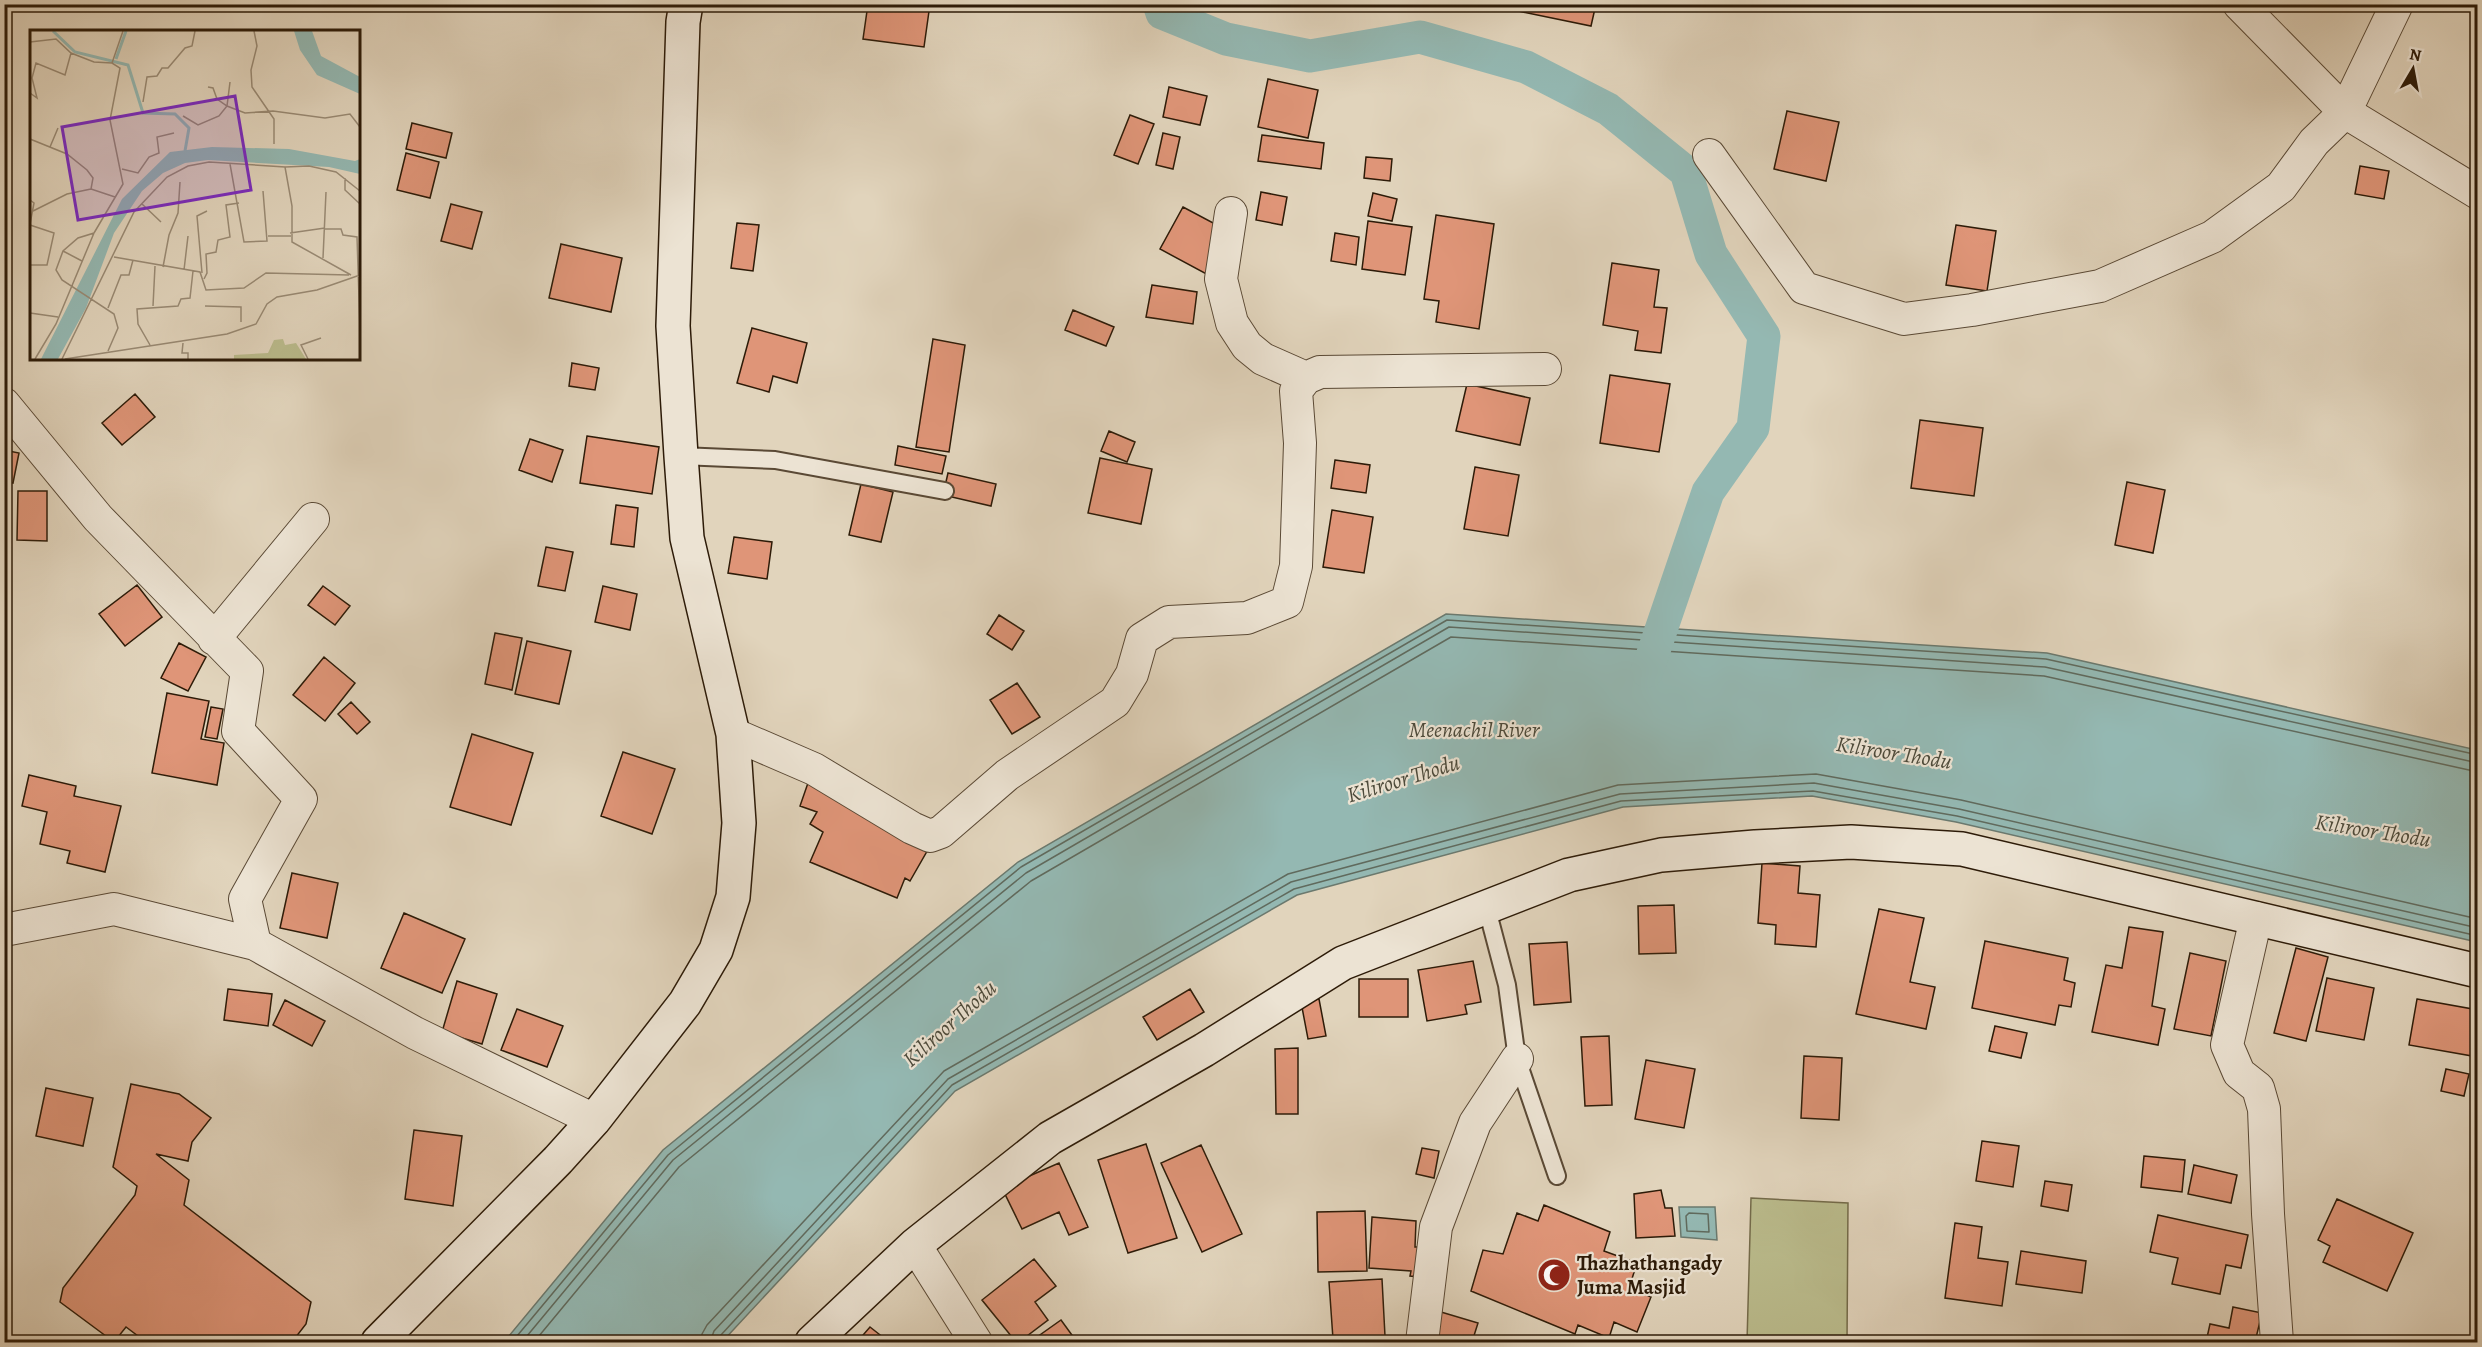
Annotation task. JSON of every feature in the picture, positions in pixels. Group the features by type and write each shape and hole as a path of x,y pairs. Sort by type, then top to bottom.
{"main road":[{"path":"378,1342 558,1160 594,1120 685,1003 716,950 733,897 739,823 733,734 687,538 673,326 683,22 686,4"},
{"path":"812,1342 915,1245 1050,1138 1204,1050 1343,963 1487,909 1569,875 1660,855 1851,842 1962,849 2478,971"}],"street":[{"path":"2239,4 2346,112 2478,193"},
{"path":"1709,155 1804,288 1904,319 1972,310 2100,286 2212,237 2281,187 2314,142 2346,112 2397,4"},
{"path":"1231,213 1221,279 1232,323 1247,345 1263,360 1306,378"},
{"path":"733,734 814,769 912,828 930,836 941,832 1007,775 1114,702 1132,674 1142,639 1169,622 1247,618 1287,602 1296,566 1300,444 1296,391 1306,378 1320,372 1545,369"},
{"path":"4,404 98,519 247,671 238,731 301,799 245,899 255,944"},
{"path":"214,639 314,519"},
{"path":"4,930 114,909 255,944 415,1033 594,1120"},
{"path":"2256,918 2227,1045 2238,1073 2258,1088 2264,1109 2268,1214 2277,1342"},
{"path":"1422,1342 1436,1227 1475,1123 1517,1059"},
{"path":"915,1245 976,1342"}],"lane":[{"path":"681,456 775,460 945,491"},
{"path":"1487,909 1507,985 1517,1059 1557,1176"}],"green space":[{"path":"1751,1198 1848,1203 1847,1342 1747,1342"}],"water":[{"name":"Meenachil River","path":"1446,614 2047,653 2477,750 2477,942 1956,822 1812,796 1623,807 1297,895 955,1091 722,1342 504,1342 663,1150 1018,862"},
{"path":"1679,1207 1715,1207 1717,1240 1681,1237"}],"building":[{"path":"868,4 930,4 924,47 863,39"},
{"path":"1519,4 1596,4 1591,26 1518,11"},
{"path":"1268,79 1318,90 1308,138 1258,127"},
{"path":"1169,87 1207,96 1200,125 1163,117"},
{"path":"1787,111 1839,122 1826,181 1774,169"},
{"path":"1130,115 1154,124 1138,164 1114,155"},
{"path":"412,123 452,133 446,158 406,149"},
{"path":"1163,133 1180,137 1173,169 1156,165"},
{"path":"1262,135 1324,143 1321,169 1258,161"},
{"path":"406,153 439,162 430,198 397,190"},
{"path":"1366,157 1392,159 1390,181 1364,178"},
{"path":"2360,166 2389,171 2384,199 2355,194"},
{"path":"1261,192 1287,197 1282,225 1256,220"},
{"path":"1373,193 1397,199 1392,221 1368,216"},
{"path":"451,204 482,212 472,249 441,241"},
{"path":"1183,207 1234,234 1212,277 1160,249"},
{"path":"1436,215 1494,224 1479,329 1436,322 1439,301 1424,299"},
{"path":"1368,221 1412,227 1405,275 1362,269"},
{"path":"737,223 759,225 753,271 731,268"},
{"path":"1956,225 1996,231 1987,291 1946,285"},
{"path":"1335,233 1359,237 1356,265 1331,261"},
{"path":"561,244 622,258 611,312 549,298"},
{"path":"1612,263 1659,270 1654,307 1667,308 1661,353 1635,350 1638,331 1603,325"},
{"path":"1152,285 1197,292 1193,324 1146,317"},
{"path":"1073,310 1114,327 1106,346 1065,330"},
{"path":"752,328 807,343 797,383 773,376 769,392 737,383"},
{"path":"933,339 965,345 949,452 916,447"},
{"path":"572,363 599,368 595,390 569,386"},
{"path":"1610,375 1670,384 1659,452 1600,443"},
{"path":"1467,384 1530,398 1520,445 1456,431"},
{"path":"135,394 155,417 122,445 102,423"},
{"path":"1920,420 1983,428 1974,496 1911,488"},
{"path":"1109,431 1135,442 1127,462 1101,451"},
{"path":"587,436 659,447 652,494 580,483"},
{"path":"530,439 563,450 552,482 519,470"},
{"path":"898,446 946,456 942,474 895,465"},
{"path":"4,450 19,453 13,483 4,481"},
{"path":"1100,458 1152,469 1141,524 1088,513"},
{"path":"1335,460 1370,465 1366,493 1331,488"},
{"path":"1475,467 1519,475 1508,536 1464,529"},
{"path":"948,473 996,484 991,506 943,495"},
{"path":"2127,482 2165,490 2153,553 2115,545"},
{"path":"861,484 893,492 881,542 849,535"},
{"path":"18,491 47,491 47,541 17,540"},
{"path":"616,505 638,508 634,547 611,544"},
{"path":"1332,510 1373,517 1364,573 1323,567"},
{"path":"734,537 772,542 767,579 728,573"},
{"path":"546,547 573,552 565,591 538,586"},
{"path":"137,585 162,617 125,646 99,614"},
{"path":"323,586 350,606 335,625 308,605"},
{"path":"603,586 637,594 630,630 595,622"},
{"path":"999,615 1024,631 1012,650 987,634"},
{"path":"495,633 522,638 512,690 485,684"},
{"path":"527,641 571,651 559,704 515,694"},
{"path":"179,643 206,657 188,691 161,678"},
{"path":"324,657 355,683 325,721 293,695"},
{"path":"1017,683 1040,717 1012,734 990,700"},
{"path":"167,693 209,701 201,739 224,743 217,785 152,773"},
{"path":"351,702 370,722 357,734 338,714"},
{"path":"211,707 223,709 217,739 205,737"},
{"path":"472,734 533,753 511,825 450,807"},
{"path":"623,752 675,769 652,834 601,816"},
{"path":"29,775 76,786 74,796 121,806 105,872 67,863 70,851 40,844 47,812 22,806"},
{"path":"809,780 930,846 910,881 905,878 897,898 810,862 823,832 810,824 817,812 800,806"},
{"path":"1762,863 1800,866 1798,893 1820,895 1816,947 1775,944 1776,925 1758,923"},
{"path":"292,873 338,883 327,938 280,928"},
{"path":"1674,905 1676,953 1639,954 1638,906"},
{"path":"1879,909 1924,918 1910,982 1935,987 1926,1029 1856,1014"},
{"path":"404,913 465,939 442,993 381,968"},
{"path":"2129,927 2163,932 2152,1006 2165,1009 2158,1045 2092,1032 2106,965 2122,968"},
{"path":"1985,941 2068,958 2064,980 2075,983 2071,1007 2059,1005 2055,1025 1972,1008"},
{"path":"1567,942 1571,1002 1534,1005 1529,944"},
{"path":"2296,948 2328,957 2306,1041 2274,1033"},
{"path":"2190,953 2226,961 2211,1036 2174,1029"},
{"path":"1473,961 1481,1002 1465,1005 1467,1014 1427,1021 1418,970"},
{"path":"2327,978 2374,988 2364,1040 2316,1031"},
{"path":"1359,979 1408,979 1408,1017 1359,1017"},
{"path":"457,981 497,994 482,1044 442,1032"},
{"path":"228,989 272,994 268,1026 224,1020"},
{"path":"1190,989 1204,1012 1157,1040 1143,1017"},
{"path":"1319,999 1326,1036 1308,1039 1301,1002"},
{"path":"2417,999 2478,1010 2478,1057 2409,1045"},
{"path":"285,1000 325,1021 312,1046 273,1025"},
{"path":"517,1009 563,1026 547,1067 501,1050"},
{"path":"1995,1026 2027,1033 2021,1058 1989,1051"},
{"path":"1609,1036 1612,1105 1585,1106 1581,1037"},
{"path":"1298,1048 1298,1114 1276,1114 1275,1049"},
{"path":"1804,1056 1842,1058 1839,1120 1801,1118"},
{"path":"1646,1060 1695,1069 1684,1128 1635,1119"},
{"path":"2446,1069 2469,1074 2464,1096 2441,1091"},
{"path":"131,1084 179,1094 211,1118 192,1142 188,1161 156,1154 189,1180 184,1205 311,1302 306,1324 292,1342 146,1342 126,1327 114,1342 60,1302 63,1288 135,1195 137,1186 113,1167"},
{"path":"46,1088 93,1098 83,1146 36,1136"},
{"path":"414,1130 462,1136 453,1206 405,1199"},
{"path":"1982,1141 2019,1146 2013,1187 1976,1181"},
{"path":"1146,1144 1177,1238 1128,1253 1098,1160"},
{"path":"1201,1145 1242,1234 1202,1252 1161,1163"},
{"path":"1422,1148 1439,1151 1434,1178 1416,1174"},
{"path":"2144,1156 2185,1160 2182,1192 2141,1187"},
{"path":"1059,1163 1088,1227 1069,1235 1059,1212 1022,1229 1002,1188"},
{"path":"2194,1165 2237,1175 2231,1203 2188,1194"},
{"path":"2045,1181 2072,1185 2068,1211 2041,1206"},
{"path":"1661,1190 1665,1208 1672,1208 1675,1236 1636,1238 1634,1194"},
{"path":"2337,1199 2413,1233 2387,1291 2323,1262 2330,1246 2318,1240"},
{"name":"Thazhathangady Juma Masjid","path":"1544,1205 1610,1232 1604,1251 1637,1263 1629,1288 1651,1297 1637,1332 1614,1322 1609,1338 1578,1325 1575,1334 1471,1291 1483,1250 1503,1254 1517,1213 1538,1221"},
{"path":"1365,1211 1367,1271 1318,1272 1317,1212"},
{"path":"2158,1215 2248,1235 2241,1268 2226,1265 2220,1294 2172,1284 2178,1258 2150,1252"},
{"path":"1372,1217 1416,1221 1415,1247 1421,1247 1419,1277 1410,1276 1411,1271 1369,1268"},
{"path":"1955,1223 1982,1227 1978,1258 2008,1262 2002,1306 1945,1298"},
{"path":"2021,1251 2086,1261 2082,1293 2016,1284"},
{"path":"1034,1259 1056,1286 1035,1302 1048,1320 1016,1342 982,1300"},
{"path":"1382,1279 1385,1336 1333,1339 1329,1282"},
{"path":"2233,1307 2262,1313 2255,1342 2206,1342 2210,1324 2229,1328"},
{"path":"1441,1312 1478,1323 1472,1342 1433,1340"},
{"path":"1061,1320 1077,1342 1030,1342"},
{"path":"870,1327 889,1342 857,1342"},
{"path":"1990,1338 2022,1342 1990,1342"}],"waterway":[{"path":"1159,4 1162,13 1226,39 1310,56 1420,37 1526,67 1608,109 1686,172 1711,254 1764,336 1753,428 1708,492 1647,671"}],"place":[{"name":"Thazhathangady Juma Masjid","path":"1554,1275"}],"water label":[{"name":"Kiliroor Thodu","path":"1894,752"},
{"name":"Kiliroor Thodu","path":"1403,778"},
{"name":"Kiliroor Thodu","path":"2373,830"},
{"name":"Kiliroor Thodu","path":"949,1023"}]}
